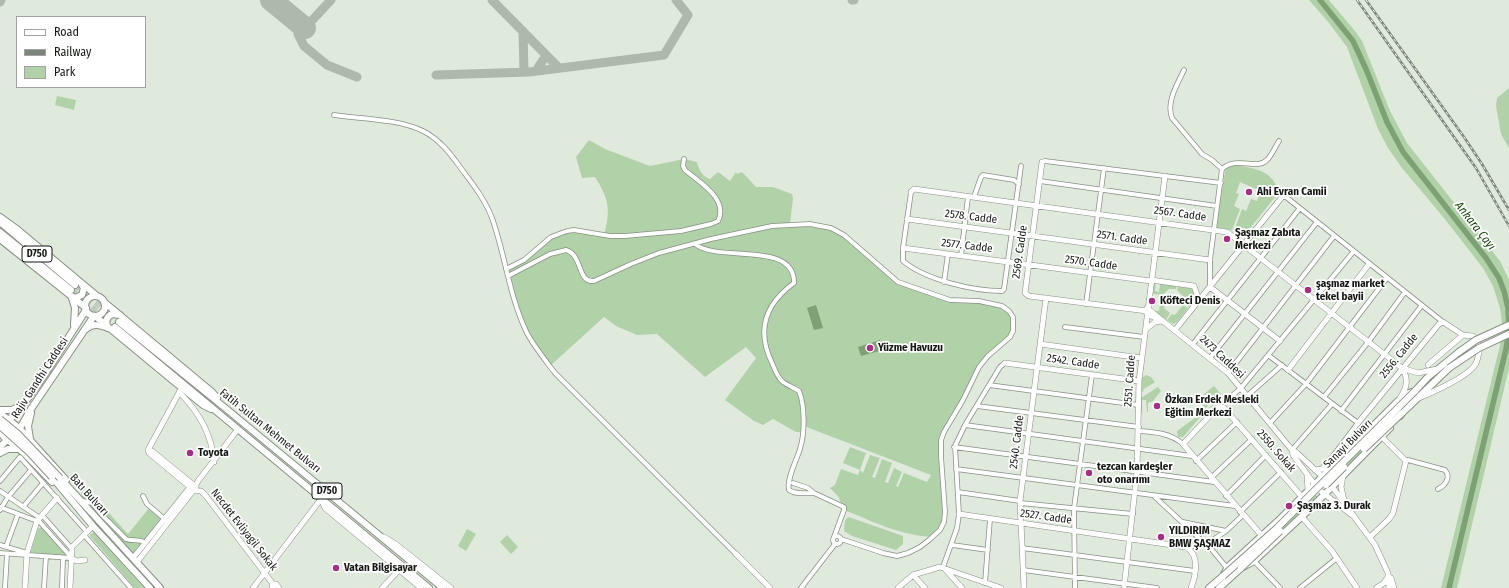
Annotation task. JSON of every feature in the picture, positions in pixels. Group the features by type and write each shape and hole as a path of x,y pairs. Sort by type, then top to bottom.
{"main road":[{"path":"0,217 18,230 73,290 90,315 95,316 180,390 203,405 219,413"},
{"name":"D750","path":"0,222 73,290"},
{"name":"D750","path":"0,232 73,290"},
{"path":"0,239 73,290 101,298 212,392 224,407"},
{"path":"73,290 76,308 74,329"},
{"path":"86,309 87,300 97,296"},
{"path":"95,316 100,315 104,311 104,302"},
{"name":"Rajiv Gandhi Caddesi","path":"0,426 5,420 10,419 25,403 86,309"},
{"path":"108,328 106,323 108,317 112,314 120,315"},
{"name":"Rajiv Gandhi Caddesi","path":"0,447 16,435 31,409 81,334 95,316"},
{"name":"Fatih Sultan Mehmet Bulvarı","path":"429,588 238,430 117,324 224,407 444,588"},
{"path":"81,334 92,325 108,328"},
{"name":"Sanayi Bulvarı","path":"1209,588 1277,528 1437,369 1476,340 1509,325"},
{"name":"Sanayi Bulvarı","path":"1220,588 1388,424 1449,368 1479,348 1509,334"},
{"path":"1223,576 1227,568 1302,497 1397,402 1409,393 1415,391"},
{"path":"0,411 12,410 25,403"},
{"path":"30,441 28,426 31,409"},
{"path":"0,411 19,428 64,478 83,501 86,508"},
{"path":"1241,568 1254,561 1302,517 1382,437 1399,418 1402,412"},
{"name":"Batı Bulvarı","path":"0,419 18,434 60,478 160,588"},
{"name":"Batı Bulvarı","path":"0,426 25,447 93,526 150,588"},
{"path":"0,432 19,448 70,502 75,505"},
{"path":"0,453 8,449 19,448"},
{"path":"1332,467 1332,472 1335,475 1343,475"},
{"path":"1302,497 1307,496 1310,498 1313,503 1312,507"}],"street":[{"path":"1184,70 1170,102 1170,112 1172,118 1202,154 1222,169"},
{"path":"334,115 410,126 429,134 442,144 471,182 492,217 518,311 526,332 555,373 770,588"},
{"path":"1210,287 1210,260 1213,229 1222,169 1227,164 1236,162 1254,164 1263,163 1268,160 1279,141"},
{"path":"506,269 524,260 551,237 567,231 574,230 610,236 625,236 681,231 718,221 720,212 717,199 710,191 685,170 683,166 684,159"},
{"path":"1042,162 1045,161 1220,183"},
{"name":"2569. Cadde","path":"1042,162 1025,293 1029,296 1147,311"},
{"path":"911,192 903,248 904,262 944,282 1002,291 1004,289 1021,166"},
{"path":"1086,304 1104,168"},
{"path":"974,197 980,177 984,175 1014,180 1019,184"},
{"name":"2551. Cadde","path":"1124,586 1139,450 1138,405 1141,358 1165,176"},
{"path":"1040,181 1217,206"},
{"name":"2567. Cadde","path":"911,192 914,189 1213,229 1231,234 1402,368"},
{"path":"961,256 968,197"},
{"path":"1175,330 1282,197 1286,197 1443,322 1463,335 1473,336 1479,346 1478,356 1474,366 1459,378 1416,399"},
{"path":"1193,344 1300,208"},
{"name":"2578. Cadde","path":"907,219 1032,235"},
{"path":"1210,358 1317,222"},
{"path":"508,276 550,254 566,250 576,256 584,278 594,281 650,256 695,244 772,226 810,224 827,227 844,235 898,282 950,300 979,301 1002,306 1009,311 1012,317 1013,331 1010,337 988,356 979,367 941,440 945,512 944,522 940,530 920,547 908,553 897,556 837,539"},
{"name":"2571. Cadde","path":"1032,235 1210,260"},
{"path":"1228,373 1334,236"},
{"path":"695,244 700,248 716,252 747,254 781,260 792,272 794,283 778,296 767,315 764,330 764,342 767,354 778,377 782,382 799,390 801,397 804,432 801,447 789,481 789,490 799,493 814,493"},
{"name":"2577. Cadde","path":"903,248 1028,264"},
{"path":"1227,400 1241,388 1354,252"},
{"path":"944,282 948,254"},
{"name":"2570. Cadde","path":"1028,264 1194,286 1199,300"},
{"path":"1288,370 1369,264"},
{"path":"1270,423 1306,384 1388,278"},
{"path":"1210,287 1280,341"},
{"path":"1324,397 1369,341 1405,292"},
{"name":"2540. Cadde","path":"1024,588 1020,502 1046,298"},
{"path":"1341,411 1422,306"},
{"name":"2473 Caddesi","path":"1147,311 1175,330 1228,373 1292,450 1318,469 1370,537 1381,555 1388,576 1389,588"},
{"path":"1145,330 1155,322 1163,321"},
{"name":"2556. Cadde","path":"1358,423 1436,326 1443,322"},
{"path":"1065,327 1144,337"},
{"path":"1428,365 1463,335"},
{"path":"1040,344 1141,358"},
{"path":"1268,355 1358,423 1333,456 1318,469"},
{"path":"944,567 957,528 959,514 954,447 965,425 989,385 1000,367 1005,363"},
{"name":"2542. Cadde","path":"1005,363 1139,381"},
{"path":"1247,396 1282,365"},
{"path":"1402,368 1418,373 1437,369"},
{"path":"1397,402 1406,386 1406,376 1402,368"},
{"path":"1075,588 1074,508 1092,374"},
{"path":"989,385 1138,405"},
{"path":"194,486 149,453 148,450 180,390 199,415 208,431 213,448 214,462"},
{"path":"1292,450 1332,404"},
{"path":"977,406 1086,420 1165,434 1177,439 1183,444 1226,496 1262,536"},
{"name":"2550. Sokak","path":"1183,444 1220,406 1223,406 1302,497"},
{"path":"1196,461 1237,422"},
{"path":"965,425 1139,450 1192,456"},
{"path":"135,560 238,430"},
{"path":"1382,437 1406,461 1408,460 1445,470 1448,474 1448,478 1445,484 1438,489"},
{"path":"1213,480 1252,439"},
{"path":"954,447 1137,472 1213,480"},
{"name":"2473 Caddesi","path":"1292,450 1293,455 1324,495 1352,515"},
{"path":"1226,496 1266,455"},
{"path":"0,481 20,457 57,498 131,588"},
{"path":"1370,537 1388,520 1393,513 1406,461"},
{"path":"1318,469 1332,467"},
{"path":"956,469 1135,494 1235,506"},
{"path":"31,470 0,508 39,519 71,557 77,561 85,560"},
{"path":"1306,471 1308,490"},
{"path":"1191,588 1196,560 1189,549 1198,542 1206,544 1226,531 1281,472"},
{"path":"1343,475 1341,492 1345,503"},
{"path":"23,507 43,483"},
{"path":"793,483 808,488 814,493 844,507 838,527 837,539 835,544 825,556"},
{"name":"Necdet Evliyagil Sokak","path":"194,486 206,496 273,586 276,584 279,588"},
{"path":"0,491 39,519 72,549"},
{"path":"958,492 1020,502 1133,514"},
{"path":"143,496 147,504 166,521"},
{"path":"1154,496 1206,544 1227,568"},
{"path":"25,588 27,554 39,519 57,498"},
{"path":"253,588 321,499 325,508 421,588"},
{"path":"83,501 92,503 126,539 142,540 145,543"},
{"path":"1312,507 1326,504 1337,504"},
{"path":"6,547 18,514"},
{"name":"2527. Cadde","path":"959,514 1184,547 1189,549"},
{"path":"1302,517 1332,551 1356,588"},
{"path":"985,583 990,519"},
{"path":"135,560 145,543 166,521"},
{"path":"104,527 109,522"},
{"path":"1183,522 1226,531"},
{"path":"70,588 73,545 93,526"},
{"path":"375,531 398,545 451,588"},
{"path":"126,539 128,553"},
{"path":"801,588 837,539"},
{"path":"0,545 27,554"},
{"path":"952,545 988,550"},
{"path":"1022,548 1195,570"},
{"path":"0,553 64,558 71,557"},
{"path":"5,588 7,554"},
{"path":"44,588 46,556"},
{"path":"62,588 64,558"},
{"path":"1300,588 1337,558"},
{"path":"1254,561 1280,588"},
{"path":"898,588 913,575 936,567 944,567 999,588"},
{"path":"944,567 962,588"},
{"path":"382,588 399,570"},
{"path":"408,570 421,588"},
{"path":"1023,570 1075,577 1124,586 1157,588"},
{"path":"913,575 925,588"},
{"path":"1376,588 1384,583 1388,576"},
{"name":"2473 Caddesi","path":"1388,576 1391,578 1394,588"}],"green space":[{"path":"1309,0 1329,0 1355,31 1362,41 1390,111 1407,143 1500,261 1509,280 1509,368 1457,588 1441,588 1500,345 1502,323 1500,308 1493,286 1483,268 1402,168 1388,148 1378,129 1347,47"},
{"path":"1509,88 1509,148 1501,134 1496,106 1497,98"},
{"path":"57,96 76,100 74,110 55,105"},
{"path":"589,140 605,149 650,166 684,159 697,162 701,172 710,179 718,172 730,181 736,172 737,174 742,172 756,187 773,187 792,194 793,198 790,224 810,224 831,228 844,235 898,282 950,300 979,301 1002,306 1013,317 1013,331 1010,337 984,360 941,440 944,522 934,537 899,531 877,524 844,510 838,496 830,488 835,485 841,469 858,475 860,470 863,473 870,455 880,458 872,477 875,478 882,459 892,463 885,482 888,483 894,468 902,472 896,486 898,487 904,473 927,482 931,475 804,426 804,432 796,432 773,419 763,425 754,421 725,400 756,358 746,347 705,377 657,334 637,335 616,326 604,317 550,366 526,332 506,269 524,260 551,237 567,231 604,235 608,218 606,198 595,177 582,178 576,157"},
{"path":"1236,165 1257,170 1268,175 1276,185 1279,192 1243,237 1234,231 1242,209 1246,211 1251,199 1257,201 1261,191 1240,182 1236,193 1239,194 1234,206 1240,209 1232,230 1215,228 1226,167"},
{"path":"1160,283 1176,286 1176,289 1169,289 1162,295 1153,294 1154,284 1156,285 1155,291 1159,292"},
{"path":"1178,286 1193,289 1195,298 1189,307 1184,304 1183,296 1177,290"},
{"path":"1161,297 1165,303 1164,308 1170,313 1166,320 1154,311 1159,311"},
{"path":"1183,305 1188,308 1177,322 1173,324 1167,320 1172,314 1175,315"},
{"path":"1469,349 1470,350 1429,383 1340,475 1345,466 1427,381"},
{"path":"1146,375 1151,377 1155,382 1144,389 1143,392 1141,391 1142,378"},
{"path":"1214,386 1221,394 1205,408 1198,399"},
{"path":"1158,387 1161,391 1153,401 1148,403 1148,412 1146,400 1142,400 1141,413 1141,398"},
{"path":"1221,399 1202,415 1183,437 1178,437 1177,431"},
{"path":"850,447 866,453 860,470 843,463"},
{"path":"82,484 128,534 150,507 164,519 133,558 83,501 81,492"},
{"path":"1314,493 1318,497 1216,588 1212,588"},
{"path":"849,517 903,536 903,544 896,550 852,536 844,531 845,520"},
{"path":"41,527 66,553 65,555 30,554 38,529"},
{"path":"467,529 476,534 466,551 458,546"},
{"path":"94,533 144,588 135,588 90,536 90,534"},
{"path":"507,535 518,547 511,554 500,542"}],"shaded area":[{"path":"816,305 823,328 814,330 807,308"},
{"name":"Yüzme Havuzu","path":"880,340 883,350 861,356 858,347"}],"waterway":[{"name":"Ankara Çayı","path":"1320,0 1353,41 1387,122 1403,152 1486,258 1499,278 1508,308 1509,329 1506,349 1449,588"}],"taxiway":[{"path":"305,28 331,0"},
{"path":"492,0 559,68"},
{"path":"436,75 529,72 664,55 688,15 676,0"},
{"path":"303,26 298,34 304,46 327,65 357,77"},
{"path":"523,31 524,72"},
{"path":"536,71 543,60"}],"runway":[{"path":"271,0 305,28"}],"tunnel":[{"path":"75,285 119,322"},
{"path":"71,290 115,327"}],"railway":[{"path":"1357,0 1476,168 1509,226"},
{"path":"1366,0 1464,137 1509,210"}],"place":[{"name":"Ahi Evran Camii","path":"1249,192"},
{"name":"Şaşmaz Zabıta Merkezi","path":"1227,239"},
{"name":"şaşmaz market tekel bayii","path":"1308,290"},
{"name":"Köfteci Denis","path":"1152,301"},
{"name":"Yüzme Havuzu","path":"870,348"},
{"name":"Özkan Erdek Mesleki Eğitim Merkezi","path":"1157,406"},
{"name":"Toyota","path":"190,453"},
{"name":"tezcan kardeşler oto onarımı","path":"1089,473"},
{"name":"Şaşmaz 3. Durak","path":"1289,506"},
{"name":"YILDIRIM BMW ŞAŞMAZ","path":"1161,537"},
{"name":"Vatan Bilgisayar","path":"336,568"}]}
